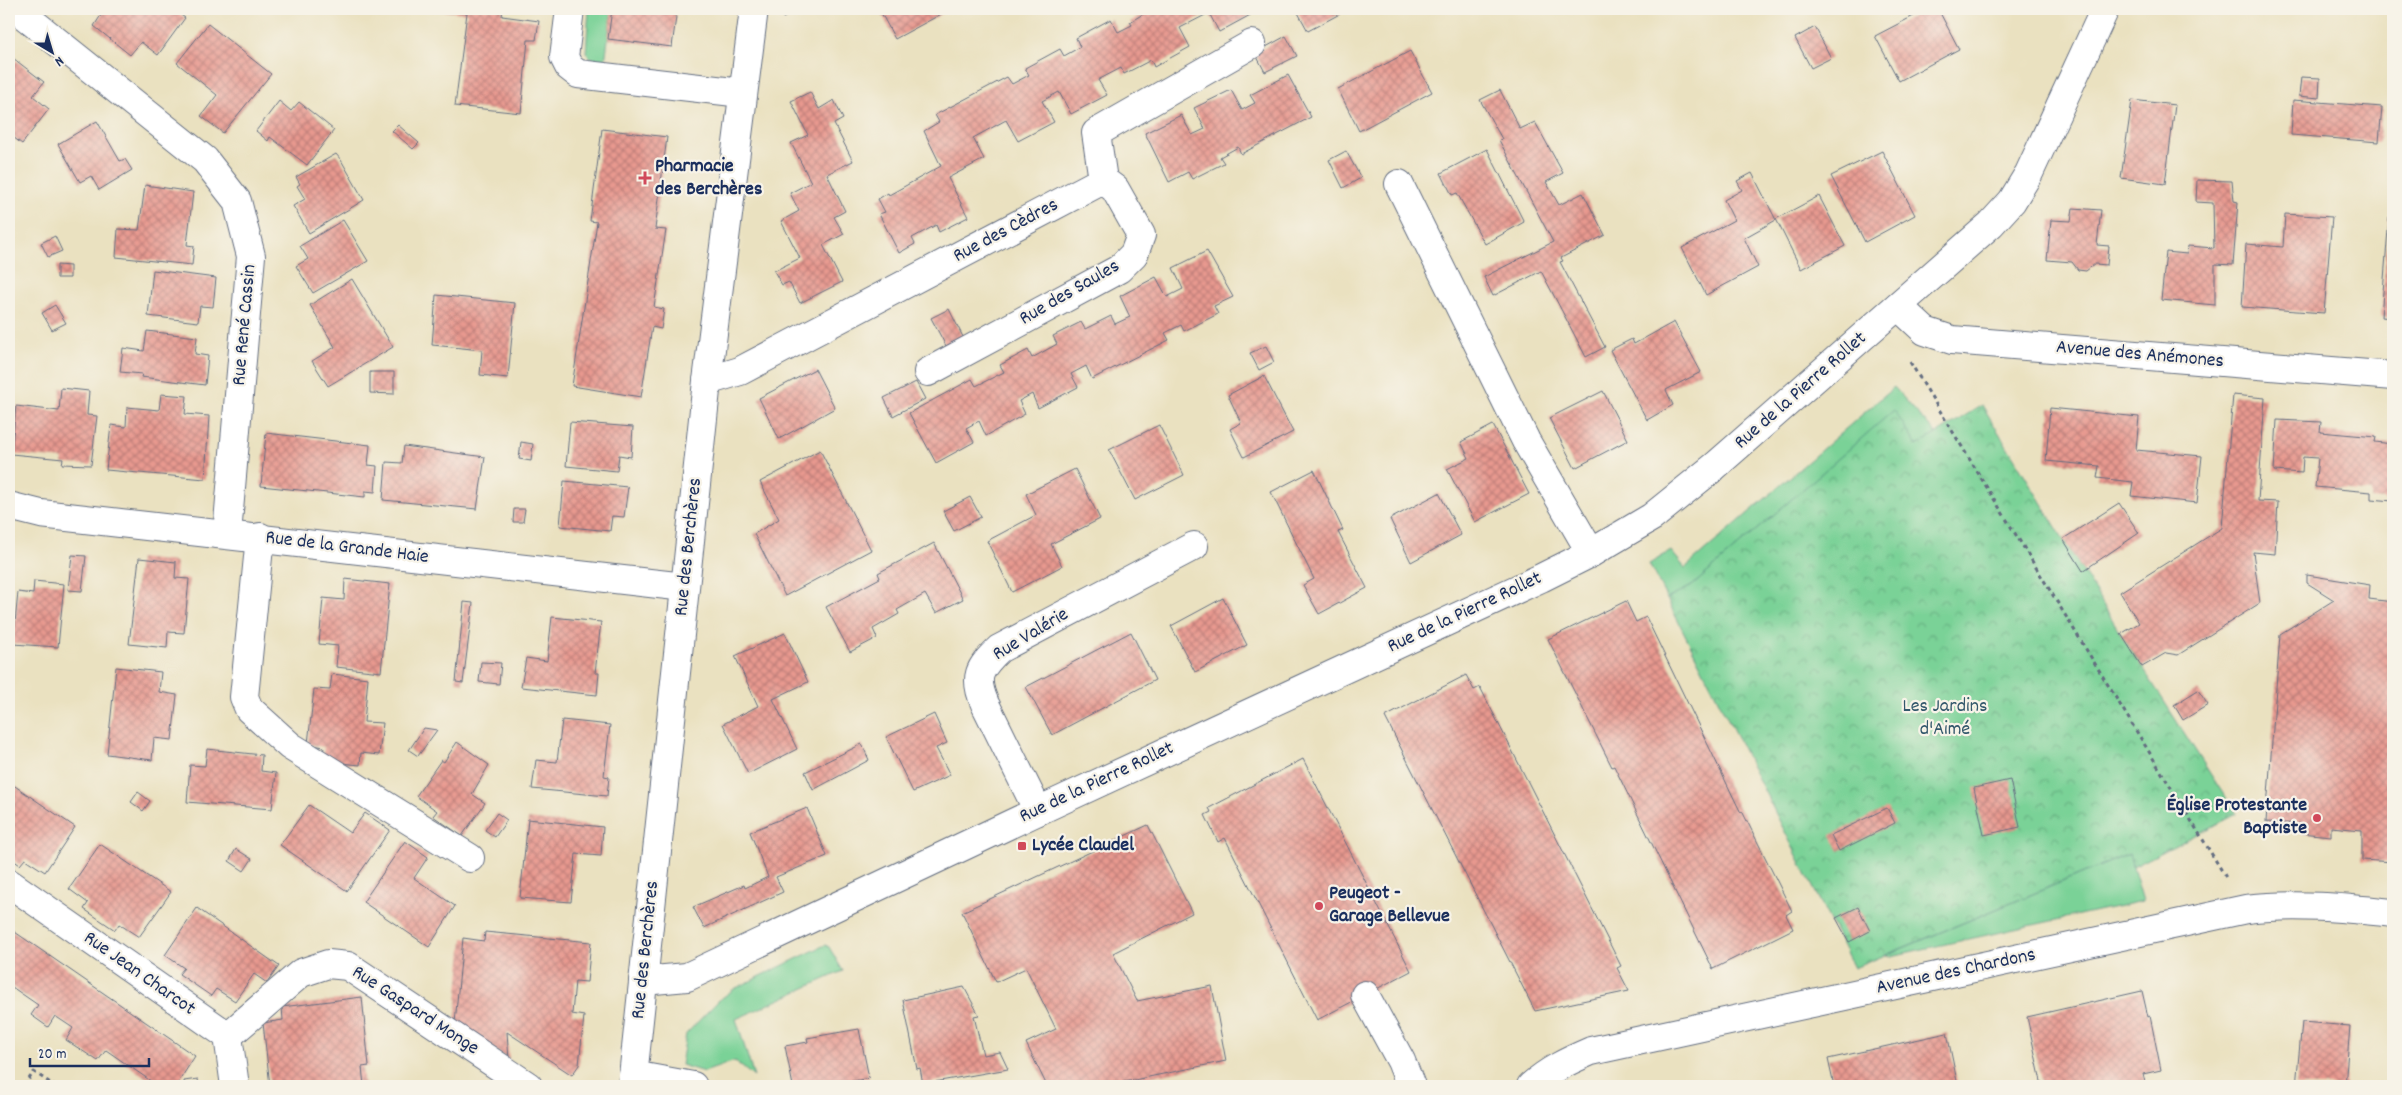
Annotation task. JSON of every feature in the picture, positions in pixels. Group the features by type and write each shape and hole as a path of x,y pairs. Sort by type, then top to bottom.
{"street":[{"name":"Rue René Cassin","path":"16,9 205,160 237,201 251,256 227,534"},
{"path":"570,9 564,57 569,67 578,74 742,93"},
{"name":"Rue des Berchères","path":"632,1080 707,381 754,9"},
{"name":"Rue de la Pierre Rollet","path":"643,981 687,978 1038,811 1591,553 1652,517 1714,467 1898,306 1991,224 2012,201 2029,173 2105,9"},
{"path":"1103,180 1096,133 1252,44"},
{"name":"Rue des Saules","path":"928,372 1119,269 1134,254 1141,235 1116,189 1103,180"},
{"name":"Rue des Cèdres","path":"707,381 740,371 1103,180"},
{"path":"1398,184 1526,441 1591,553"},
{"name":"Avenue des Anémones","path":"1898,306 1925,331 1952,340 2393,376"},
{"name":"Rue de la Grande Haie","path":"9,506 42,514 227,534 259,547 685,587"},
{"name":"Rue Valérie","path":"1038,811 978,689 978,674 988,660 1000,649 1194,546"},
{"path":"259,547 244,698 248,709 290,746 470,858"},
{"name":"Rue Jean Charcot","path":"9,883 228,1036"},
{"name":"Avenue des Chardons","path":"1531,1086 1546,1073 1591,1051 2246,909 2277,905 2318,906 2393,913"},
{"name":"Rue Gaspard Monge","path":"228,1036 302,973 328,964 348,966 528,1086"},
{"path":"1364,995 1401,1061 1411,1086"},
{"path":"228,1036 235,1086"},
{"path":"632,1080 693,1086"}],"path":[{"path":"1925,331 1905,354 2246,909"},
{"path":"24,1086 34,1072 56,1086"}],"green space":[{"path":"589,9 612,9 605,62 595,61 586,53"},
{"path":"1894,387 1936,434 1916,446 1894,411 1692,586 1667,599 1649,564 1671,551 1685,568"},
{"name":"Les Jardins d'Aimé","path":"1982,405 2121,634 2236,814 2133,867 2129,854 1854,968 1667,599 1692,586 1894,410 1917,446"},
{"path":"2129,854 2143,901 1891,956 1886,955"},
{"path":"825,945 829,947 843,971 736,1019 754,1077 735,1061 704,1072 681,1065 686,1034 718,1001 734,989"}],"building":[{"path":"99,9 173,9 185,18 158,55 141,42 130,55 94,26 103,12"},
{"path":"439,9 503,9 502,16 539,21 536,40 528,40 521,113 455,106 467,13 439,11"},
{"path":"612,9 677,9 672,47 608,39"},
{"path":"784,9 801,9 783,18"},
{"path":"879,9 946,9 947,11 895,39"},
{"path":"1147,9 1252,9 1254,13 1219,32 1209,13 1180,28 1190,47 1154,67 1151,60 1124,74 1121,68 1098,80 1107,95 1071,114 1059,92 1042,101 1054,122 1018,141 1006,120 973,138 984,159 948,178 968,217 939,232 936,225 912,238 915,244 899,253 879,214 885,212 878,199 888,193 889,195 941,166 924,131 939,122 935,115 1007,77 1012,84 1029,75 1025,68 1060,49 1064,56 1080,47 1076,38 1111,19 1118,32 1132,25 1130,22 1148,11"},
{"path":"1296,9 1349,9 1308,31"},
{"path":"1927,9 1938,9 1959,49 1899,81 1875,36"},
{"path":"208,24 271,74 223,133 201,116 217,95 177,63"},
{"path":"1815,27 1831,58 1811,68 1795,38"},
{"path":"1286,36 1297,56 1265,72 1255,53"},
{"path":"1410,51 1432,92 1359,131 1338,89"},
{"path":"9,55 44,82 33,96 49,109 22,144 9,134"},
{"path":"1288,75 1311,117 1241,154 1238,147 1220,157 1224,163 1192,179 1188,172 1169,182 1145,133 1181,115 1192,135 1205,129 1194,108 1231,90 1242,110 1255,103 1250,95"},
{"path":"2301,77 2320,78 2319,98 2299,96"},
{"path":"1500,90 1520,129 1535,122 1563,173 1546,182 1559,205 1583,193 1605,235 1561,258 1563,261 1560,262 1605,347 1586,357 1541,271 1493,296 1484,277 1553,242 1499,140 1502,139 1480,100"},
{"path":"810,92 819,109 834,100 843,119 834,124 853,161 827,174 845,211 834,217 844,234 823,245 842,282 800,303 789,282 782,285 774,271 800,258 781,221 799,211 790,193 811,182 791,143 808,135 791,101"},
{"path":"2132,100 2175,105 2165,184 2121,178"},
{"path":"2293,100 2382,107 2379,142 2291,135"},
{"path":"279,101 291,111 299,102 334,130 307,165 270,137 268,141 256,131"},
{"path":"97,121 120,161 125,159 132,170 99,190 91,176 80,182 58,144"},
{"path":"398,125 419,143 413,149 392,131"},
{"path":"602,129 667,137 655,229 666,230 654,307 664,309 661,329 652,327 641,397 572,386 597,222 590,221"},
{"path":"1487,149 1524,222 1485,244 1457,193 1452,195 1441,173"},
{"path":"1346,151 1361,178 1343,188 1329,160"},
{"path":"1882,151 1915,215 1865,242 1831,176"},
{"path":"336,154 364,200 309,233 293,206 305,199 297,186 300,184 296,177"},
{"path":"1752,173 1776,220 1744,238 1758,267 1706,295 1682,248 1734,220 1724,200 1742,190 1737,181"},
{"path":"2197,180 2232,181 2234,201 2238,202 2233,265 2215,264 2215,305 2161,300 2166,252 2187,254 2188,246 2214,248 2213,203 2196,202"},
{"path":"145,185 193,192 187,245 194,246 192,265 116,257 118,229 139,230"},
{"path":"1819,196 1845,246 1801,269 1776,219"},
{"path":"2073,208 2101,210 2097,245 2109,246 2107,265 2095,264 2086,271 2078,270 2072,262 2047,260 2051,220 2071,221"},
{"path":"2285,214 2332,217 2324,313 2242,307 2246,244 2283,247"},
{"path":"2389,217 2393,218 2393,318 2381,317"},
{"path":"343,220 368,261 313,293 296,266 308,259 300,246"},
{"path":"55,236 62,251 48,257 41,243"},
{"path":"1207,251 1233,297 1214,306 1218,314 1184,331 1181,325 1165,333 1169,340 1092,379 1086,366 1071,374 1078,387 1038,408 1032,394 1019,401 1025,414 986,436 979,421 966,428 974,442 936,463 909,413 972,379 976,386 1004,372 1000,365 1028,350 1032,358 1057,344 1053,336 1081,322 1085,329 1111,316 1115,324 1130,317 1120,296 1156,277 1167,297 1183,289 1173,268"},
{"path":"57,265 70,266 70,278 57,278"},
{"path":"153,270 216,278 213,307 200,306 198,322 148,316"},
{"path":"352,279 393,347 328,386 312,361 335,347 310,305"},
{"path":"436,295 515,303 508,378 480,375 482,350 432,345"},
{"path":"55,305 66,323 52,330 42,313"},
{"path":"949,309 963,337 946,346 931,318"},
{"path":"1674,322 1701,372 1666,390 1673,405 1647,420 1610,350 1632,339 1634,344"},
{"path":"147,331 197,337 195,354 208,356 205,385 141,377 142,374 120,372 123,348 144,351"},
{"path":"1266,346 1274,362 1259,370 1250,353"},
{"path":"815,369 835,408 779,439 759,398"},
{"path":"370,372 394,372 394,394 370,393"},
{"path":"1264,376 1293,432 1244,457 1230,429 1241,423 1228,395"},
{"path":"916,382 925,399 893,416 884,398"},
{"path":"61,388 89,391 87,415 97,416 91,465 62,464 63,459 11,454 16,406 59,411"},
{"path":"1603,391 1628,440 1575,468 1549,418"},
{"path":"161,394 187,396 185,414 209,416 205,479 106,470 111,425 126,427 127,407 159,410"},
{"path":"2233,395 2265,398 2258,501 2278,502 2275,554 2253,552 2260,603 2178,655 2166,653 2142,667 2121,634 2139,623 2120,592 2222,528"},
{"path":"2050,408 2139,417 2136,450 2202,456 2197,503 2131,496 2133,482 2097,478 2099,466 2046,461"},
{"path":"2277,420 2321,422 2320,432 2376,437 2375,442 2393,444 2393,501 2371,499 2371,492 2315,487 2318,458 2303,457 2302,473 2274,471"},
{"path":"570,422 633,427 631,457 619,455 617,471 566,466"},
{"path":"1159,425 1184,475 1135,500 1109,450"},
{"path":"1493,425 1529,494 1475,522 1447,469 1469,458 1461,442"},
{"path":"266,433 370,445 368,465 377,466 375,492 365,491 365,497 261,486"},
{"path":"521,442 533,444 531,461 519,459"},
{"path":"404,446 485,457 477,509 383,500 386,462 402,463"},
{"path":"820,450 871,550 785,596 754,534 779,519 760,482"},
{"path":"1075,469 1100,519 1051,544 1062,566 1012,592 987,541 1036,515 1026,494"},
{"path":"1314,470 1343,530 1338,532 1367,588 1319,614 1303,585 1314,579 1271,492"},
{"path":"564,481 628,487 624,517 612,516 610,531 560,526"},
{"path":"1439,493 1461,535 1411,562 1390,519"},
{"path":"970,497 981,517 954,531 943,511"},
{"path":"2119,503 2139,533 2083,571 2063,539"},
{"path":"514,509 525,509 523,522 513,522"},
{"path":"934,543 963,599 936,613 925,594 897,610 899,614 873,629 877,638 850,652 826,607 880,578 878,573"},
{"path":"72,555 86,556 82,591 68,590"},
{"path":"139,558 176,562 175,578 189,579 184,633 168,632 167,648 129,644"},
{"path":"2307,575 2370,585 2369,599 2393,602 2393,862 2362,860 2362,830 2331,827 2331,836 2300,833 2300,824 2266,822 2280,634 2334,600 2307,583"},
{"path":"345,579 390,584 381,672 336,667 338,646 319,644 323,598 344,600"},
{"path":"34,581 64,584 58,647 13,644 18,592 33,594"},
{"path":"1223,598 1247,645 1195,672 1171,626"},
{"path":"1626,601 1636,622 1646,617 1741,813 1742,811 1792,911 1786,915 1793,929 1713,969 1614,766 1612,767 1548,639"},
{"path":"464,602 473,603 463,683 456,682"},
{"path":"552,617 601,622 595,673 599,673 597,695 521,687 526,658 547,661"},
{"path":"1131,632 1155,680 1052,735 1026,687"},
{"path":"785,633 808,682 773,699 797,749 748,774 723,724 758,706 735,656"},
{"path":"481,662 501,663 499,684 479,682"},
{"path":"116,667 161,672 159,692 177,695 172,740 154,738 152,760 107,754"},
{"path":"332,674 368,678 364,722 383,723 379,755 361,753 360,765 322,761 324,747 308,744 314,689 330,690"},
{"path":"1466,675 1474,690 1480,687 1621,966 1617,968 1629,991 1535,1011 1385,717"},
{"path":"2198,690 2208,705 2183,720 2174,705"},
{"path":"934,714 947,743 936,748 950,775 913,792 886,737"},
{"path":"562,720 610,725 604,776 609,777 607,796 532,789 536,760 557,762"},
{"path":"424,728 437,730 418,756 409,750"},
{"path":"457,742 489,765 472,794 485,803 462,836 433,816 437,811 416,796 441,760 444,762"},
{"path":"862,744 869,760 813,790 805,772"},
{"path":"207,749 262,755 261,771 276,773 272,809 187,802 190,765 205,766"},
{"name":"Peugeot - Garage Bellevue","path":"1303,759 1411,971 1317,1020 1225,838 1218,842 1205,815 1211,812 1209,808"},
{"path":"2010,780 2020,827 1984,835 1974,788"},
{"path":"9,782 75,827 45,872 25,859 20,865 9,857"},
{"path":"138,792 150,801 143,811 131,802"},
{"path":"309,805 350,833 365,813 390,830 347,891 280,845"},
{"path":"807,808 827,856 776,877 783,892 704,928 693,907 744,885 745,888 768,877 750,832"},
{"path":"1887,808 1895,823 1839,851 1831,835"},
{"path":"497,813 507,820 495,837 485,830"},
{"path":"528,819 603,827 601,856 576,854 571,902 520,898"},
{"path":"1148,825 1192,913 1113,953 1137,1001 1212,986 1226,1061 1105,1086 1047,1086 1026,1043 1056,1029 1026,968 996,982 962,912"},
{"path":"405,841 428,857 414,878 455,906 429,947 363,902"},
{"path":"100,844 171,892 139,937 119,924 115,930 84,909 88,903 69,889"},
{"path":"236,849 252,859 244,871 229,861"},
{"path":"1858,907 1870,931 1849,942 1836,918"},
{"path":"197,908 279,966 267,983 254,974 235,1001 216,989 211,996 179,974 184,968 165,955"},
{"path":"9,928 195,1056 176,1086 158,1086 106,1050 98,1061 66,1040 73,1028 55,1016 48,1027 31,1015 38,1005 9,985"},
{"path":"485,932 591,942 587,982 575,981 572,1014 584,1016 579,1065 572,1075 507,1032 509,1060 455,1023 463,938 484,941"},
{"path":"964,987 979,1015 974,1016 983,1055 1000,1052 1008,1069 923,1084 920,1068 917,1069 903,1000"},
{"path":"2142,991 2148,1017 2150,1016 2161,1070 2143,1074 2146,1086 2042,1086 2027,1017"},
{"path":"362,997 369,1066 362,1067 364,1086 270,1086 263,1023 283,1020 282,1007"},
{"path":"2302,1022 2350,1026 2345,1086 2296,1086"},
{"path":"859,1029 869,1078 829,1086 793,1086 785,1046 808,1042 807,1038"},
{"path":"1947,1033 1958,1086 1834,1086 1828,1059"},
{"path":"198,1079 199,1086 185,1086 184,1081"}],"place":[{"name":"Pharmacie des Berchères","path":"645,178"},
{"name":"Église Protestante Baptiste","path":"2317,818"},
{"name":"Lycée Claudel","path":"1022,846"},
{"name":"Peugeot - Garage Bellevue","path":"1319,906"}]}
